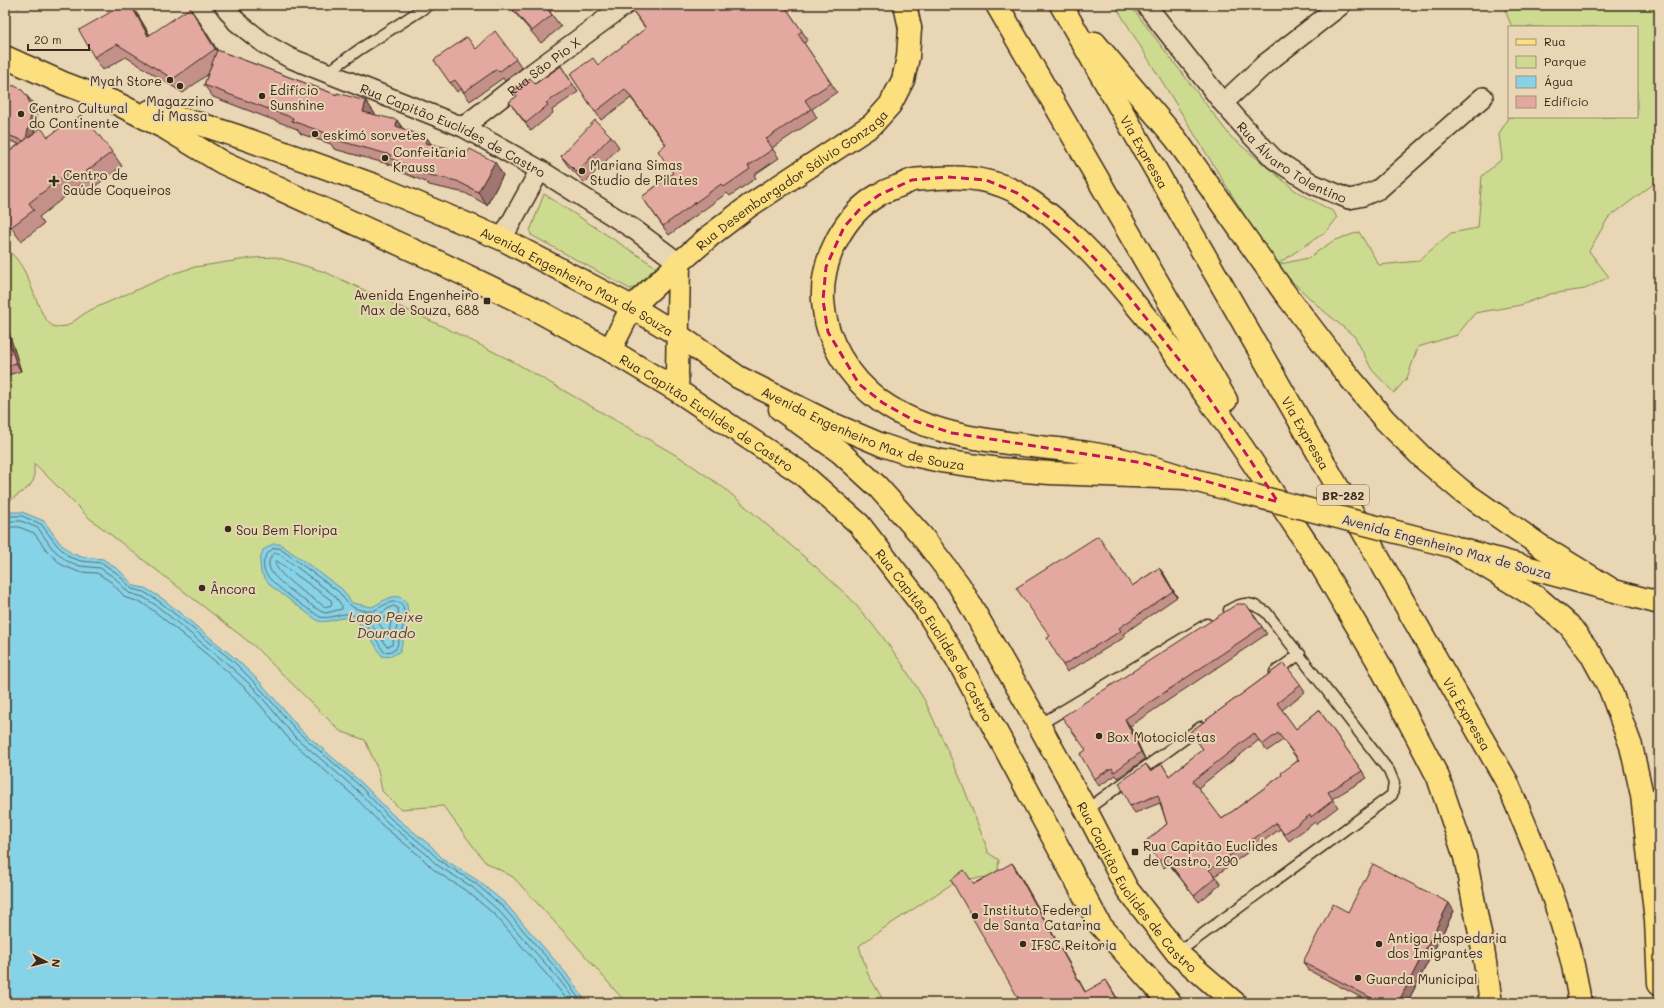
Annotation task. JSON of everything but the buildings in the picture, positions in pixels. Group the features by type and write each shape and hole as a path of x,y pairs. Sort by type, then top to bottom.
{"main road":[{"name":"Rua Desembargador Sálvio Gonzaga","path":"610,350 632,307 679,262 749,206 872,125 890,105 902,80 908,57 910,28 905,5"},
{"path":"997,5 1377,660 1438,777 1465,857 1483,949 1490,1003"},
{"path":"1062,5 1176,139 1284,292 1341,367 1384,419 1424,459 1462,491 1542,547 1609,588"},
{"name":"Via Expressa","path":"1062,5 1507,782 1549,883 1577,980 1580,1003"},
{"name":"Avenida Engenheiro Max de Souza","path":"5,57 63,83 116,103 167,129 223,163 470,277 529,306 610,350"},
{"name":"Avenida Engenheiro Max de Souza","path":"116,103 200,124 240,136 374,185 502,239 632,307 678,335 738,377 828,422 882,445 909,454 941,461 999,469 1050,473 1186,478 1609,588 1659,603"},
{"path":"1186,478 1143,463 1112,457 952,434 915,421 883,403 859,384 840,357 828,332 823,300 826,267 834,245 844,227 859,210 879,194 912,180 948,177 986,180 1016,192 1070,233 1093,255 1119,284 1207,395 1323,568"},
{"path":"678,391 679,262"},
{"name":"Rua Capitão Euclides de Castro","path":"610,350 678,391 801,473 859,524 925,609 957,659 1100,925 1170,1003"},
{"name":"Rua Capitão Euclides de Castro","path":"738,377 800,425 840,452 877,486 921,535 959,586 1086,810 1127,890 1177,953 1234,1003"},
{"path":"1452,547 1539,599 1569,625 1591,654 1610,689 1631,746 1642,794 1656,921 1659,984"}],"street":[{"name":"Rua Capitão Euclides de Castro","path":"224,5 237,22 265,44 290,58 463,127 540,170 635,230 679,262"},
{"name":"Rua São Pio X","path":"463,127 534,72 625,5"},
{"path":"896,5 910,28"},
{"name":"Rua Álvaro Tolentino","path":"1146,5 1223,103 1274,159 1313,184 1349,199 1363,196 1378,189 1483,97"},
{"path":"1223,103 1265,64 1342,5"},
{"path":"502,239 540,170"}],"lane":[{"path":"328,72 360,49 429,5"},
{"path":"1039,725 1240,604 1254,604 1266,612 1300,654 1389,771 1394,783 1392,795 1177,953"},
{"path":"1269,677 1300,654"},
{"path":"1086,810 1212,719"}],"highlighted area":[{"path":"948,177 986,180 1017,193 1070,233 1119,284 1207,395 1278,502 1143,463 952,433 915,421 883,403 859,384 828,332 823,300 826,267 844,227 859,210 879,195 912,180"}],"green space":[{"path":"1115,5 1130,5 1231,137 1296,191 1334,212 1337,218 1327,231 1276,265 1308,258 1333,241 1359,232 1379,265 1418,261 1451,233 1478,228 1482,176 1502,159 1499,134 1508,118 1638,118 1638,26 1512,26 1503,5 1659,5 1659,180 1608,218 1589,251 1609,277 1585,289 1550,294 1521,305 1475,313 1457,335 1418,347 1407,378 1394,393 1372,370 1355,337 1318,306 1275,265"},
{"path":"544,194 656,267 634,288 630,289 531,235 530,231"},
{"path":"5,249 14,256 22,267 43,314 48,322 55,327 67,326 88,311 175,273 195,267 253,258 276,257 325,272 444,327 514,362 681,458 724,488 816,567 849,597 879,632 903,665 925,701 961,780 988,851 987,852 999,860 998,870 989,877 958,880 859,946 868,974 883,1000 881,1003 626,1003 575,944 513,877 485,862 443,806 400,809 382,791 378,770 365,740 340,731 253,645 88,517 34,463 34,479 29,487 5,504"}],"water":[{"path":"5,512 22,512 44,521 59,542 71,553 82,557 103,559 120,571 134,586 145,588 163,599 236,659 260,682 301,730 363,784 393,815 431,846 442,858 477,880 506,904 565,972 587,1003 5,1003"},
{"name":"Lago Peixe Dourado","path":"273,544 280,544 342,589 352,603 372,607 389,598 401,597 408,609 408,618 400,651 391,656 382,656 371,637 356,621 350,618 343,618 318,621 271,586 261,573 260,561 263,550"}],"place":[{"name":"Myah Store","path":"170,80"},
{"name":"Magazzino di Massa","path":"180,86"},
{"name":"Edifício Sunshine","path":"262,96"},
{"name":"Centro Cultural do Continente","path":"21,114"},
{"name":"eskimó sorvetes","path":"315,134"},
{"name":"Confeitaria Krauss","path":"385,158"},
{"name":"Mariana Simas Studio de Pilates","path":"582,171"},
{"name":"Centro de Saúde Coqueiros","path":"54,181"},
{"name":"Avenida Engenheiro Max de Souza, 688","path":"487,301"},
{"name":"Sou Bem Floripa","path":"228,529"},
{"name":"Âncora","path":"202,588"},
{"name":"Box Motocicletas","path":"1099,736"},
{"name":"Rua Capitão Euclides de Castro, 290","path":"1135,852"},
{"name":"Instituto Federal de Santa Catarina","path":"975,916"},
{"name":"IFSC Reitoria","path":"1023,944"},
{"name":"Antiga Hospedaria dos Imigrantes","path":"1379,944"},
{"name":"Guarda Municipal","path":"1358,978"}]}
